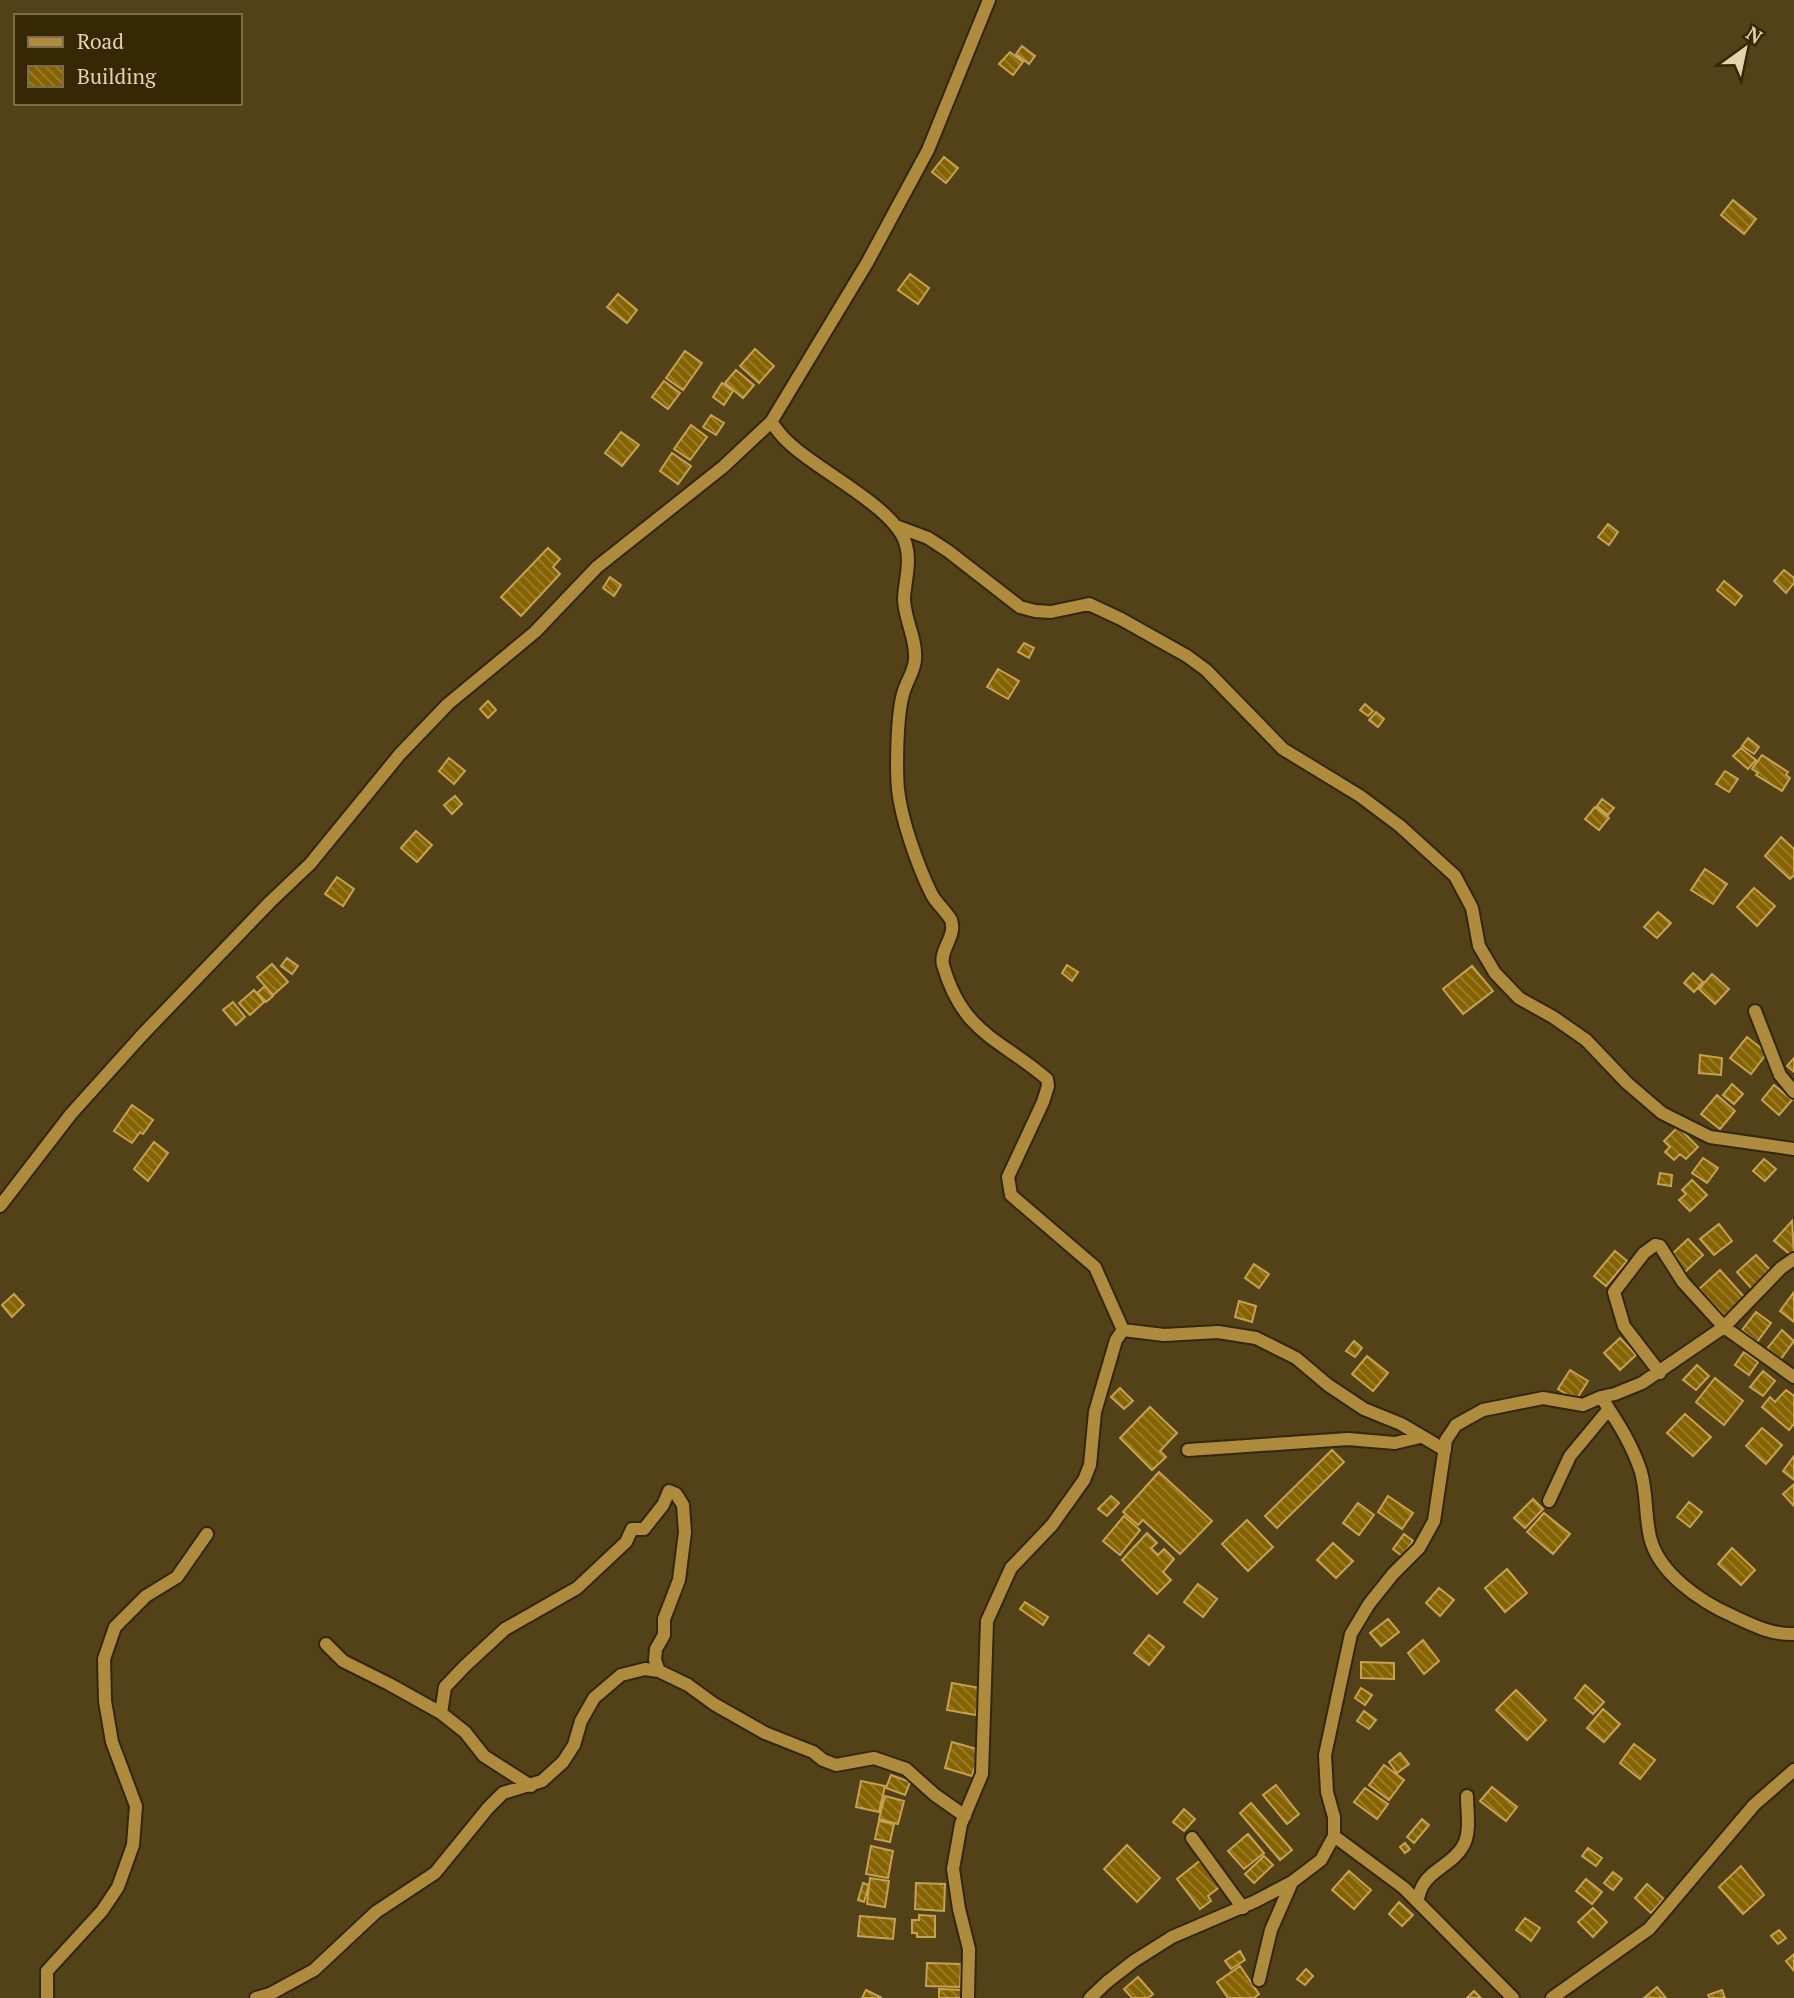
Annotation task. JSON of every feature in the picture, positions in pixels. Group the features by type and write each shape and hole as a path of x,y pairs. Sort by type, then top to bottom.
{"street":[{"path":"0,1206 89,1094 143,1034 310,864 400,754 448,704 535,632 597,567 723,467 771,422 867,263 928,150 989,0"},
{"path":"771,422 787,442 879,509 896,526 906,544 904,599 906,621 916,659 903,695 901,709 898,788 907,828 933,896 951,922 951,934 942,961 948,982 965,1015 983,1033 1047,1079 1048,1086 1043,1102 1008,1177 1011,1195 1095,1268 1124,1330"},
{"path":"896,526 928,538 948,551 1020,607 1051,611 1089,604 1187,656 1206,670 1283,749 1360,796 1400,826 1455,876 1472,908 1479,946 1495,974 1519,998 1553,1017 1586,1041 1627,1083 1662,1113 1710,1137 1794,1149"},
{"path":"1755,1011 1780,1074 1794,1092"},
{"path":"1660,1373 1624,1326 1614,1292 1644,1253 1655,1245 1660,1245 1683,1282 1724,1327 1792,1370"},
{"path":"1090,1998 1134,1961 1172,1937 1243,1908 1292,1882 1321,1860 1334,1836 1334,1816 1327,1792 1325,1755 1351,1634 1368,1604 1419,1548 1434,1521 1446,1440 1456,1425 1483,1410 1543,1398 1583,1405 1633,1387 1660,1373 1724,1327 1794,1259"},
{"path":"1124,1330 1164,1335 1218,1332 1256,1338 1296,1358 1328,1385 1364,1409 1401,1424 1444,1450"},
{"path":"968,1998 970,1949 959,1909 954,1869 961,1824 982,1774 987,1621 1011,1568 1052,1524 1084,1480 1090,1465 1095,1412 1116,1339 1124,1330"},
{"path":"1601,1397 1627,1435 1642,1475 1650,1540 1667,1569 1686,1590 1718,1610 1757,1628 1785,1635 1794,1634"},
{"path":"1549,1501 1570,1456 1609,1409"},
{"path":"1188,1450 1348,1439 1395,1443 1420,1437"},
{"path":"441,1713 445,1687 465,1666 505,1629 577,1587 626,1542 632,1529 644,1528 663,1505 669,1491 676,1494 683,1504 685,1532 679,1580 664,1619 664,1635 656,1648 655,1660 660,1671"},
{"path":"47,1998 47,1971 102,1911 118,1887 133,1845 136,1806 112,1742 105,1701 104,1659 115,1627 146,1596 177,1577 207,1534"},
{"path":"326,1644 343,1661 441,1713 465,1732 484,1756 531,1786"},
{"path":"257,1998 270,1994 314,1970 376,1912 435,1873 503,1793 542,1781 563,1762 574,1745 581,1721 594,1698 621,1675 645,1669 660,1671 688,1685 713,1704 765,1733 813,1752 836,1765 874,1758 906,1769 935,1795 965,1816"},
{"path":"1552,1998 1649,1929 1754,1805 1794,1770"},
{"path":"1418,1901 1422,1886 1456,1856 1464,1845 1467,1832 1466,1796"},
{"path":"1334,1836 1404,1888 1513,1998"},
{"path":"1192,1838 1243,1908"},
{"path":"1259,1980 1271,1930 1292,1882"}],"building":[{"path":"1022,46 1035,56 1029,64 1016,54"},
{"path":"1010,52 1023,62 1013,75 999,64"},
{"path":"944,157 958,168 946,183 932,172"},
{"path":"1733,200 1756,219 1744,234 1721,215"},
{"path":"910,274 929,288 918,304 898,290"},
{"path":"618,294 637,310 627,323 607,307"},
{"path":"755,349 774,366 759,383 740,366"},
{"path":"685,351 702,363 683,390 666,378"},
{"path":"736,370 754,385 743,398 725,383"},
{"path":"664,381 680,393 668,409 652,397"},
{"path":"722,383 733,391 724,405 713,397"},
{"path":"711,415 724,423 716,435 703,427"},
{"path":"691,425 707,437 690,460 674,449"},
{"path":"621,432 639,445 622,466 605,453"},
{"path":"672,453 691,466 678,484 660,471"},
{"path":"1608,524 1618,532 1609,545 1598,537"},
{"path":"548,548 560,559 553,567 560,574 521,616 501,597"},
{"path":"1784,570 1794,578 1794,583 1786,593 1774,581"},
{"path":"610,577 621,585 614,596 603,588"},
{"path":"1724,581 1742,596 1735,605 1717,590"},
{"path":"1024,643 1034,648 1029,658 1018,652"},
{"path":"998,669 1019,681 1008,699 987,687"},
{"path":"488,701 496,710 488,718 480,709"},
{"path":"1365,704 1373,711 1368,716 1360,710"},
{"path":"1376,712 1384,719 1378,727 1369,720"},
{"path":"1748,738 1759,747 1754,754 1742,746"},
{"path":"1741,748 1756,760 1748,769 1733,756"},
{"path":"1762,755 1788,772 1786,775 1790,778 1782,791 1756,775 1758,773 1752,769"},
{"path":"449,758 465,771 454,784 439,771"},
{"path":"1725,771 1738,779 1729,792 1716,784"},
{"path":"455,796 462,804 452,814 444,805"},
{"path":"1602,799 1614,808 1608,815 1597,806"},
{"path":"1595,807 1609,818 1599,830 1585,819"},
{"path":"416,831 432,845 417,862 401,848"},
{"path":"1781,837 1794,849 1794,875 1790,879 1765,856"},
{"path":"1705,869 1727,884 1713,904 1691,890"},
{"path":"337,877 354,889 343,906 325,894"},
{"path":"1754,888 1775,906 1757,926 1737,907"},
{"path":"1658,912 1671,923 1657,938 1644,927"},
{"path":"287,958 298,966 292,974 281,966"},
{"path":"272,964 288,982 273,995 257,977"},
{"path":"1067,965 1078,972 1072,981 1062,973"},
{"path":"1472,966 1493,991 1463,1014 1443,989"},
{"path":"1693,973 1703,982 1694,992 1684,983"},
{"path":"1712,974 1729,989 1715,1004 1699,989"},
{"path":"265,986 273,996 266,1002 257,993"},
{"path":"254,990 264,1002 250,1015 239,1003"},
{"path":"233,1002 245,1017 236,1025 223,1010"},
{"path":"1747,1037 1767,1053 1751,1074 1730,1058"},
{"path":"1700,1055 1722,1058 1721,1075 1699,1073"},
{"path":"1794,1058 1794,1072 1787,1066"},
{"path":"1732,1084 1743,1094 1734,1104 1723,1095"},
{"path":"1774,1085 1792,1100 1779,1115 1762,1100"},
{"path":"1717,1095 1735,1111 1720,1129 1701,1114"},
{"path":"132,1105 153,1120 132,1143 114,1131"},
{"path":"1678,1127 1698,1147 1686,1159 1680,1154 1674,1160 1665,1152 1670,1147 1664,1141"},
{"path":"154,1142 168,1153 148,1181 134,1169"},
{"path":"1703,1158 1718,1168 1707,1183 1692,1173"},
{"path":"1764,1159 1776,1169 1765,1181 1753,1171"},
{"path":"1660,1173 1672,1175 1671,1186 1658,1184"},
{"path":"1692,1180 1707,1195 1690,1211 1679,1200 1686,1194 1682,1190"},
{"path":"1792,1221 1794,1254 1792,1256 1774,1241"},
{"path":"1719,1224 1732,1241 1714,1255 1700,1239"},
{"path":"1688,1239 1703,1255 1685,1272 1670,1256"},
{"path":"1615,1251 1627,1261 1606,1286 1594,1276"},
{"path":"1756,1255 1774,1274 1754,1291 1737,1272"},
{"path":"1254,1264 1269,1274 1259,1288 1245,1278"},
{"path":"1720,1270 1746,1299 1725,1317 1699,1289"},
{"path":"1794,1292 1794,1322 1780,1311"},
{"path":"14,1294 24,1305 12,1317 2,1305"},
{"path":"1239,1301 1256,1306 1252,1322 1235,1317"},
{"path":"1756,1312 1771,1323 1757,1342 1742,1330"},
{"path":"1782,1330 1794,1341 1780,1360 1766,1350"},
{"path":"1620,1338 1636,1355 1620,1370 1604,1353"},
{"path":"1354,1341 1362,1348 1355,1357 1346,1351"},
{"path":"1744,1352 1758,1362 1749,1375 1735,1365"},
{"path":"1367,1356 1388,1373 1373,1391 1352,1374"},
{"path":"1697,1365 1709,1376 1696,1390 1683,1380"},
{"path":"1570,1370 1588,1381 1576,1400 1558,1389"},
{"path":"1763,1371 1775,1381 1763,1396 1750,1387"},
{"path":"1715,1378 1743,1401 1724,1425 1696,1402"},
{"path":"1120,1388 1133,1401 1124,1409 1111,1397"},
{"path":"1786,1390 1794,1396 1794,1424 1789,1430 1762,1407 1770,1397 1775,1402"},
{"path":"1150,1407 1177,1433 1160,1451 1166,1457 1152,1470 1120,1438"},
{"path":"1685,1414 1711,1437 1693,1456 1667,1433"},
{"path":"1762,1428 1782,1445 1766,1464 1746,1446"},
{"path":"1332,1450 1344,1462 1277,1528 1265,1516"},
{"path":"1794,1456 1794,1480 1783,1471"},
{"path":"1159,1472 1212,1521 1180,1554 1143,1520 1138,1525 1123,1512"},
{"path":"1794,1484 1794,1506 1783,1494"},
{"path":"1111,1496 1119,1503 1107,1516 1098,1509"},
{"path":"1388,1496 1413,1513 1402,1529 1378,1512"},
{"path":"1533,1499 1543,1509 1525,1528 1514,1518"},
{"path":"1689,1502 1702,1512 1690,1527 1677,1517"},
{"path":"1358,1503 1374,1515 1359,1535 1343,1523"},
{"path":"1544,1513 1570,1534 1553,1554 1527,1532"},
{"path":"1124,1516 1140,1530 1120,1555 1103,1541"},
{"path":"1247,1520 1273,1547 1248,1571 1222,1544"},
{"path":"1147,1533 1157,1543 1151,1548 1158,1555 1164,1549 1174,1559 1163,1572 1171,1580 1157,1594 1122,1560"},
{"path":"1404,1534 1413,1541 1402,1556 1393,1549"},
{"path":"1333,1543 1353,1561 1336,1578 1317,1560"},
{"path":"1732,1548 1755,1570 1741,1585 1718,1564"},
{"path":"1507,1569 1527,1593 1505,1612 1485,1588"},
{"path":"1198,1584 1217,1599 1203,1617 1184,1602"},
{"path":"1439,1588 1454,1600 1440,1616 1426,1603"},
{"path":"1025,1602 1048,1617 1043,1625 1020,1609"},
{"path":"1388,1619 1399,1632 1381,1646 1370,1633"},
{"path":"1149,1635 1164,1647 1149,1665 1134,1653"},
{"path":"1423,1640 1439,1661 1424,1674 1408,1653"},
{"path":"1361,1662 1394,1663 1394,1679 1361,1678"},
{"path":"952,1683 980,1688 976,1715 947,1710"},
{"path":"1585,1685 1604,1702 1593,1714 1575,1698"},
{"path":"1361,1688 1372,1695 1365,1705 1355,1698"},
{"path":"1516,1690 1546,1720 1527,1740 1496,1710"},
{"path":"1603,1709 1620,1724 1604,1742 1587,1728"},
{"path":"1364,1711 1376,1720 1369,1729 1357,1721"},
{"path":"952,1742 980,1750 972,1776 945,1768"},
{"path":"1634,1744 1655,1760 1640,1779 1620,1763"},
{"path":"1400,1753 1409,1764 1397,1773 1389,1762"},
{"path":"1384,1765 1404,1780 1389,1800 1369,1785"},
{"path":"891,1775 910,1782 905,1795 886,1788"},
{"path":"861,1781 885,1786 879,1812 856,1807"},
{"path":"1276,1785 1299,1814 1287,1824 1263,1795"},
{"path":"1492,1787 1517,1807 1506,1821 1480,1801"},
{"path":"1365,1788 1388,1804 1377,1819 1354,1802"},
{"path":"885,1796 904,1801 898,1824 879,1819"},
{"path":"1251,1803 1292,1850 1280,1860 1240,1813"},
{"path":"1184,1809 1195,1819 1184,1831 1173,1822"},
{"path":"1422,1819 1429,1825 1414,1843 1407,1837"},
{"path":"879,1821 894,1824 890,1842 875,1839"},
{"path":"1248,1834 1264,1853 1244,1869 1228,1851"},
{"path":"1405,1843 1410,1849 1405,1853 1400,1847"},
{"path":"1127,1845 1160,1878 1137,1902 1104,1869"},
{"path":"871,1846 893,1851 888,1878 866,1874"},
{"path":"1588,1848 1602,1858 1596,1866 1582,1856"},
{"path":"1264,1856 1273,1865 1254,1883 1245,1874"},
{"path":"1202,1859 1222,1885 1208,1896 1211,1901 1200,1909 1177,1879"},
{"path":"1741,1866 1764,1895 1743,1914 1719,1887"},
{"path":"1349,1871 1371,1890 1354,1909 1332,1890"},
{"path":"1613,1872 1622,1879 1613,1890 1604,1883"},
{"path":"870,1878 889,1881 885,1907 867,1904"},
{"path":"1586,1879 1602,1892 1592,1904 1576,1891"},
{"path":"863,1883 869,1885 864,1902 858,1900"},
{"path":"916,1883 945,1884 944,1911 915,1909"},
{"path":"1647,1884 1664,1899 1651,1913 1635,1898"},
{"path":"1399,1902 1413,1915 1402,1926 1389,1914"},
{"path":"1593,1908 1607,1922 1593,1937 1578,1922"},
{"path":"919,1915 935,1916 935,1937 917,1937 917,1933 912,1933 912,1920 919,1920"},
{"path":"860,1916 895,1919 893,1939 858,1936"},
{"path":"1525,1918 1540,1928 1531,1941 1516,1930"},
{"path":"1779,1930 1786,1938 1778,1944 1771,1936"},
{"path":"1240,1951 1245,1960 1231,1969 1225,1961"},
{"path":"1794,1954 1794,1971 1786,1961"},
{"path":"927,1963 961,1964 960,1987 926,1986"},
{"path":"1240,1966 1259,1994 1254,1998 1228,1998 1217,1982"},
{"path":"1306,1969 1313,1976 1305,1985 1297,1979"},
{"path":"1138,1977 1153,1994 1148,1998 1132,1998 1124,1989"},
{"path":"1657,1987 1666,1998 1644,1998"},
{"path":"939,1989 965,1990 964,1998 939,1998"},
{"path":"866,1990 882,1998 862,1998"},
{"path":"1722,1990 1725,1998 1710,1998 1708,1995"},
{"path":"1474,1991 1481,1998 1467,1998"}]}
